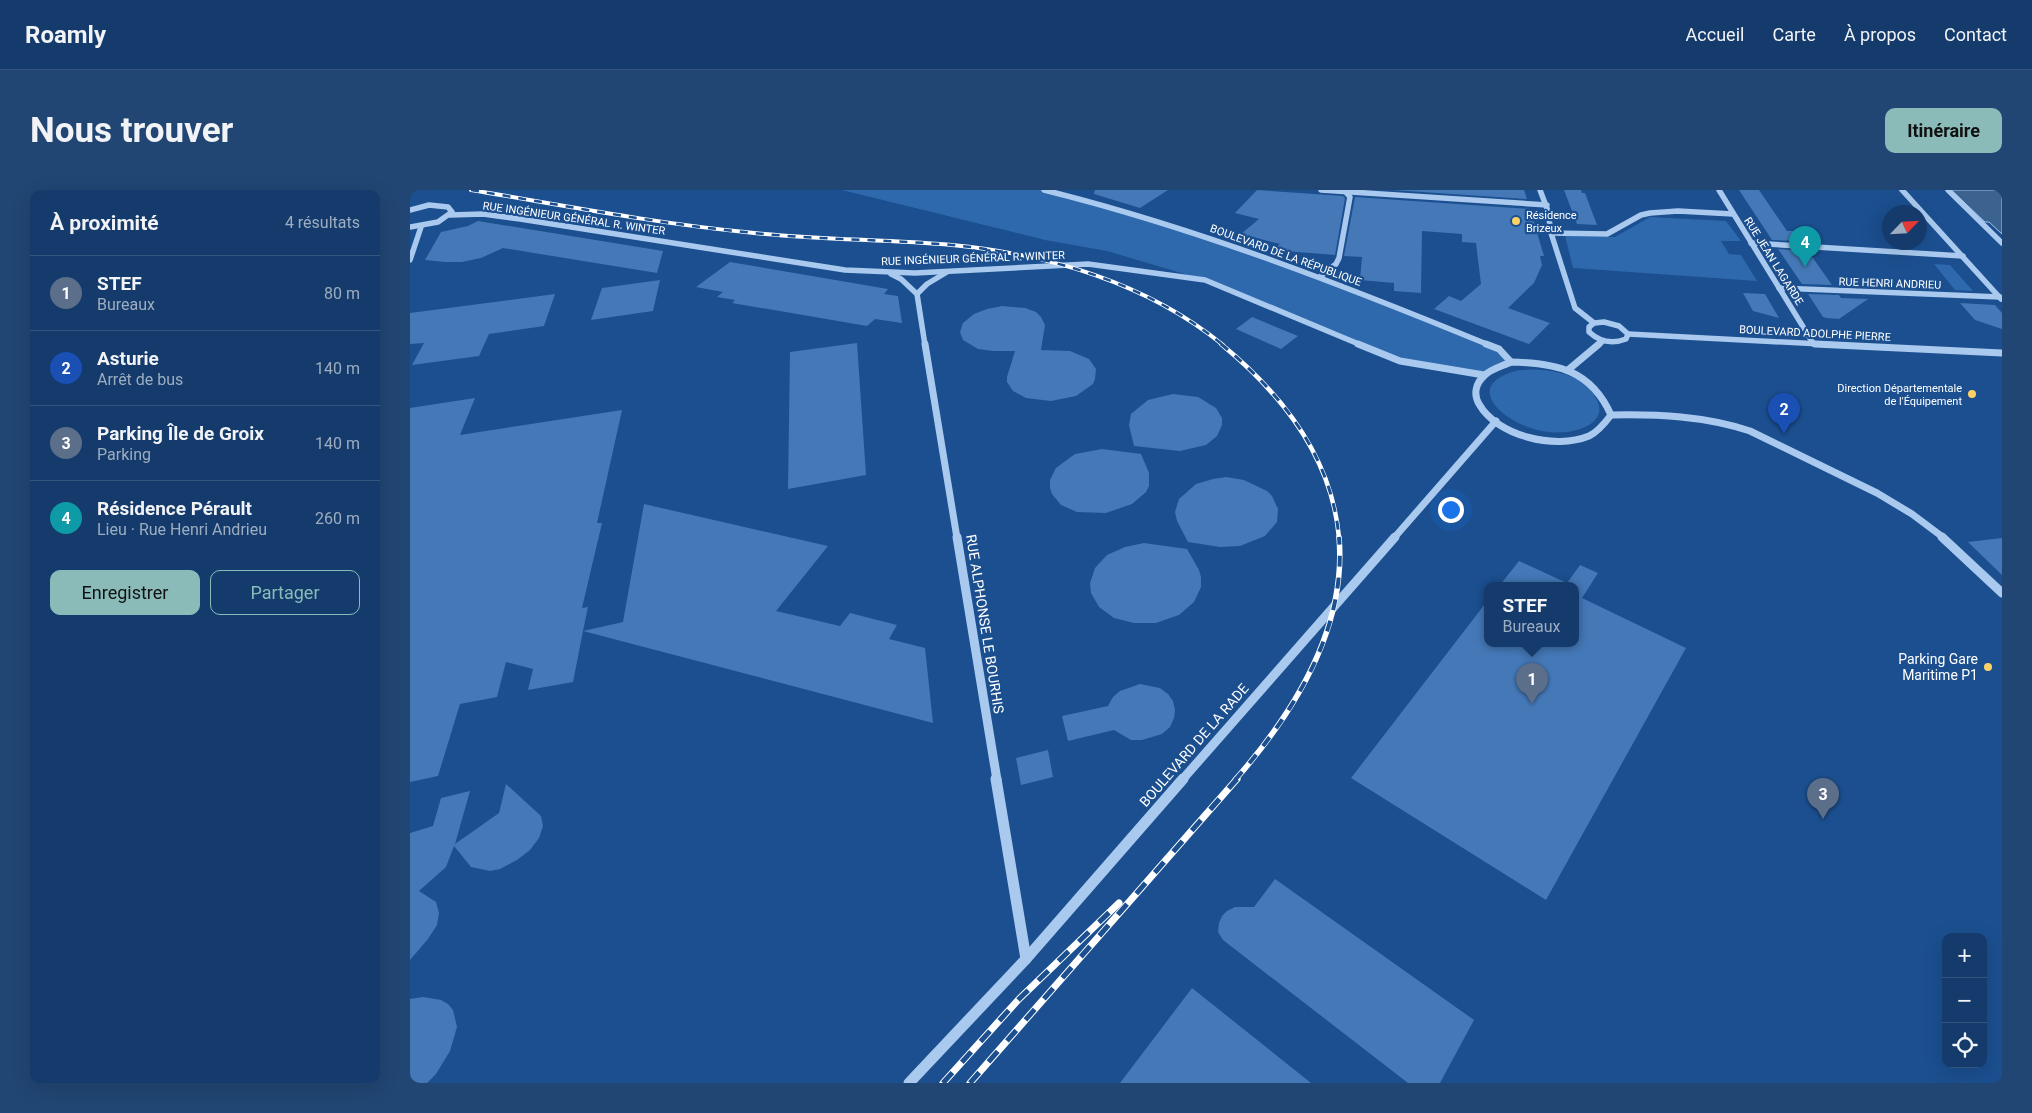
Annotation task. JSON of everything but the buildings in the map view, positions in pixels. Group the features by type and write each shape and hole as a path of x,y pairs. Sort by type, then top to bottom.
{"street":[{"name":"BOULEVARD DE LA RÉPUBLIQUE","path":"1044,190 1107,204 1320,276 1499,349 1511,362"},
{"path":"1321,190 1547,205"},
{"path":"1540,190 1547,205 1551,233 1575,308 1594,323"},
{"name":"RUE JEAN LAGARDE","path":"1719,190 1813,343"},
{"path":"1902,190 2001,298"},
{"path":"1948,190 2002,243"},
{"path":"1320,276 1336,264 1339,258 1350,197 1344,191"},
{"path":"410,210 444,205 452,209 450,215"},
{"path":"1551,233 1607,234 1641,215 1650,213 1678,211 1733,214"},
{"name":"RUE INGÉNIEUR GÉNÉRAL R. WINTER","path":"410,228 437,222 450,215 483,214 844,270 889,273 1088,264 1205,280 1400,361 1484,375"},
{"path":"410,260 421,226"},
{"path":"1751,243 1963,256"},
{"path":"889,273 901,279 917,294 927,284 949,271"},
{"name":"RUE HENRI ANDRIEU","path":"1779,288 2001,298"},
{"name":"RUE ALPHONSE LE BOURHIS","path":"917,294 1026,959"},
{"path":"1604,322 1624,328 1628,334 1623,341 1603,341 1594,337 1589,332 1589,327 1594,323 1604,322"},
{"name":"BOULEVARD ADOLPHE PIERRE","path":"1628,334 2002,353"},
{"path":"1568,370 1603,341"},
{"path":"1611,415 1601,392 1587,380 1568,370 1541,363 1511,362 1484,375 1476,392 1476,400 1486,413 1496,421 1528,436 1545,440 1574,440 1597,431 1611,415 1656,414 1706,420 1734,426 1769,439 1856,481 1920,520 1944,538 2002,593"},
{"name":"BOULEVARD DE LA RADE","path":"908,1083 1026,959 1496,421"}],"shaded area":[{"path":"842,190 1044,190 1107,204 1321,276 1499,349 1511,362 1484,375 1400,361 1205,280 1107,251 1045,240"},
{"path":"1951,190 2002,190 2002,234 1989,222 1985,222"},
{"path":"1650,217 1726,221 1741,241 1721,241 1729,254 1741,255 1757,281 1573,268 1565,236 1615,237"},
{"path":"1934,264 1950,265 1973,291 1955,290"},
{"path":"1521,370 1552,371 1582,383 1596,398 1599,408 1598,416 1591,424 1582,428 1559,433 1538,430 1518,423 1502,412 1492,400 1490,388 1499,378"}],"railway":[{"path":"471,190 676,224 797,237 952,245 1024,256 1060,264 1129,288 1162,304 1193,323 1223,345"},
{"path":"1221,344 1264,384 1300,429 1315,454 1326,481 1334,508 1339,538"},
{"path":"1235,780 1277,727 1296,698 1312,668 1325,637 1334,604 1339,571 1339,538"},
{"path":"970,1083 1237,779"},
{"path":"943,1083 1019,999 1119,903"}],"place":[{"name":"Résidence Brizeux","path":"1516,221"},
{"name":"Résidence Pérault","path":"1805,267"},
{"name":"Direction Départementale de l'Équipement","path":"1972,394"},
{"name":"Asturie","path":"1784,434"},
{"name":"Parking Gare Maritime P1","path":"1988,667"},
{"name":"STEF","path":"1532,704"},
{"name":"Parking Île de Groix","path":"1823,819"}]}
